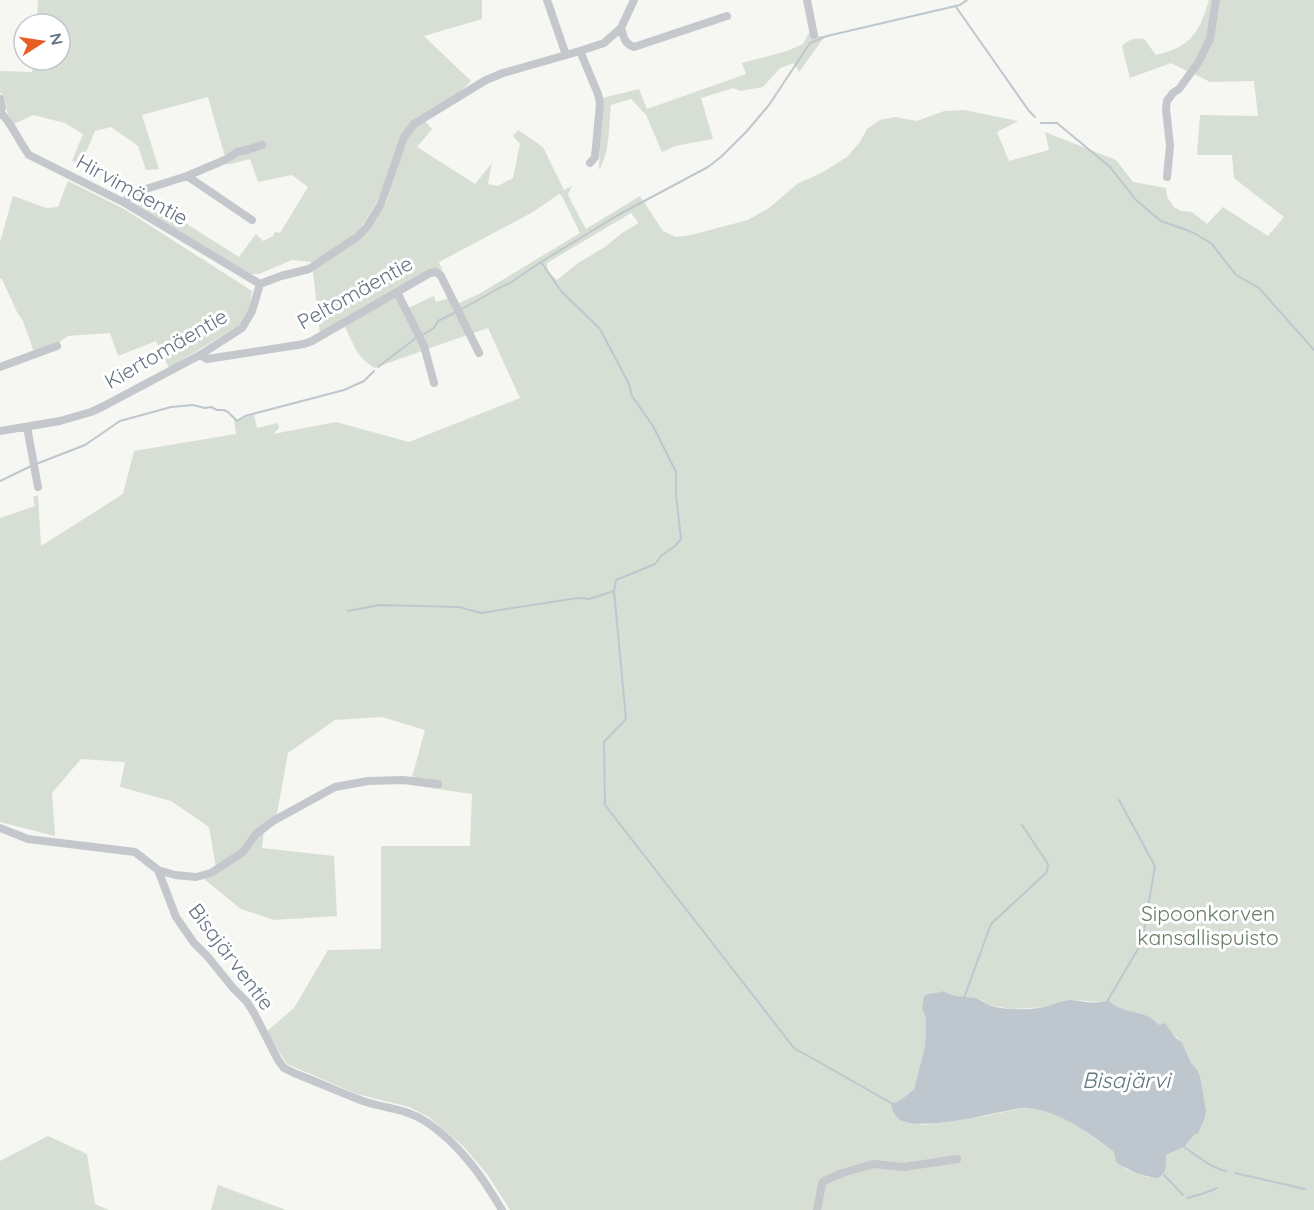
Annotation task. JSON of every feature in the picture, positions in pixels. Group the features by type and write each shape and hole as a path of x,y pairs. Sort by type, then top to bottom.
{"street":[{"path":"547,0 566,56"},
{"path":"260,284 309,269 357,237 366,228 381,204 404,137 414,124 486,80 604,43 621,28 634,0"},
{"path":"807,0 814,35"},
{"path":"1167,177 1170,146 1167,101 1198,63 1210,39 1216,0"},
{"path":"621,28 627,44 634,47 727,16"},
{"path":"579,51 598,94 600,104 595,157 590,162"},
{"path":"0,99 1,114"},
{"name":"Hirvimäentie","path":"1,114 7,119 29,155 125,203 260,284"},
{"path":"125,203 130,194 187,176 227,159 237,152 262,144"},
{"path":"187,176 252,220"},
{"name":"Peltomäentie","path":"200,355 207,359 304,344 430,273 436,272 441,276 479,353"},
{"name":"Kiertomäentie","path":"0,430 60,421 91,412 200,355 242,328 252,311 260,284"},
{"path":"397,292 424,346 434,383"},
{"path":"0,367 57,346"},
{"path":"27,427 38,487"},
{"path":"0,828 28,839 135,852 158,870 175,875 196,877 211,873 243,852 256,834 273,821 334,787 368,780 404,780 438,784"},
{"name":"Bisajärventie","path":"158,870 176,917 194,943 247,1002 278,1060 285,1068 364,1101 399,1109 426,1122 460,1150 492,1192 502,1210"},
{"path":"817,1210 824,1181 842,1173 873,1164 904,1167 957,1159"}],"green space":[{"path":"38,0 482,0 482,19 424,36 471,81 459,93 412,122 377,202 360,229 340,246 313,262 292,260 259,274 251,274 131,203 134,198 141,195 239,257 256,234 263,241 273,236 275,232 280,233 308,187 292,175 258,182 250,159 227,165 238,155 225,157 208,97 142,115 159,169 146,170 138,146 111,127 95,131 81,164 72,161 83,134 65,123 33,115 14,124 0,92 0,71 72,72 72,12 38,12"},
{"path":"1209,0 1214,0 1209,33 1189,72 1171,63 1130,78 1122,46 1124,44 1135,39 1144,39 1156,55 1178,48 1186,43 1197,30"},
{"name":"Sipoonkorven kansallispuisto","path":"1219,0 1314,0 1314,1210 510,1210 487,1174 463,1146 429,1117 409,1107 357,1094 287,1064 266,1032 294,1008 328,950 381,949 381,846 470,846 472,794 410,785 425,730 382,717 335,720 288,753 277,813 264,830 262,848 334,856 337,916 274,920 241,909 204,879 216,868 209,827 171,801 120,787 125,762 81,759 52,793 55,836 0,822 0,518 35,506 33,497 38,495 41,546 123,494 134,451 236,434 234,420 254,415 257,428 278,423 279,428 273,434 336,422 409,442 520,398 488,328 471,334 457,304 479,294 580,233 559,194 533,212 439,262 444,275 436,269 320,334 313,271 368,228 386,204 405,142 417,124 425,121 432,129 417,147 475,184 492,163 488,184 498,186 513,178 520,144 513,136 518,130 543,147 564,190 572,186 568,194 586,229 640,196 663,231 676,237 748,220 769,208 797,184 847,157 860,142 867,129 880,120 895,117 917,121 944,111 964,110 1018,121 997,132 1009,161 1049,150 1045,132 1116,160 1133,182 1166,188 1167,197 1174,207 1181,211 1192,212 1207,224 1223,207 1268,236 1284,217 1234,178 1232,155 1197,155 1200,115 1258,116 1254,81 1210,82 1194,74","holes":["631,213 638,222 637,224 578,263 557,280 550,273 547,263","943,991 956,997 973,998 989,1005 1011,1009 1049,1007 1069,1000 1103,1002 1108,1000 1114,1006 1155,1020 1159,1025 1164,1024 1178,1038 1200,1076 1204,1120 1198,1134 1195,1133 1184,1147 1166,1155 1165,1171 1158,1178 1147,1177 1125,1169 1114,1152 1072,1122 1049,1112 1027,1107 985,1116 921,1125 897,1102 914,1089 925,1046 926,1018 922,1009"]},
{"path":"811,29 816,36 825,36 799,72 794,63 780,68 763,87 740,91 733,88 701,98 713,139 675,146 662,152 646,115 631,99 611,105 606,154 599,170 602,98 639,89 647,109 746,74 742,63 787,51 803,44"},
{"path":"68,181 124,209 252,291 249,308 238,326 169,368 156,341 118,356 110,333 68,336 57,344 34,352 23,321 0,279 0,242 13,196 46,208 58,207"},
{"path":"396,295 422,351 374,368 357,352 344,325"},
{"path":"434,296 436,302 450,298 467,335 427,349 408,308"},
{"path":"48,1136 87,1154 95,1204 109,1210 0,1210 0,1161"},
{"path":"218,1185 286,1210 211,1210"}],"water":[{"name":"Bisajärvi","path":"943,991 955,996 975,998 992,1006 1015,1009 1043,1007 1067,1000 1095,1002 1108,1000 1120,1008 1148,1016 1159,1025 1165,1023 1182,1043 1200,1076 1206,1111 1198,1134 1195,1134 1184,1147 1166,1155 1165,1171 1158,1178 1142,1175 1126,1168 1116,1162 1114,1152 1084,1131 1063,1118 1040,1110 1022,1108 931,1124 905,1122 896,1116 891,1105 914,1089 925,1046 926,1018 922,1009 924,996"}],"waterway":[{"path":"460,310 510,283 618,215 708,167 747,131 769,105 810,43 827,36 960,5 967,0"},
{"path":"956,7 1035,117"},
{"path":"1041,123 1057,123 1110,167 1136,200 1161,221 1192,232 1211,243 1236,275 1259,288 1314,350"},
{"path":"541,262 561,291 600,329 629,384 632,396 653,426 676,472 681,539 655,564 616,580 614,591 626,719 604,742 605,805 794,1048 893,1104"},
{"path":"422,335 434,328 438,321 454,313"},
{"path":"378,367 416,338"},
{"path":"36,464 85,445 120,421 171,407 193,405 224,410 237,421 245,416 344,390 364,381 374,371"},
{"path":"0,481 31,466"},
{"path":"348,611 379,605 459,607 481,613 578,598 589,599 614,591"},
{"path":"1108,1000 1142,942 1155,866 1119,800"},
{"path":"964,998 991,924 1047,872 1048,864 1022,825"},
{"path":"1184,1147 1209,1164 1226,1171"},
{"path":"1235,1173 1305,1189"},
{"path":"1164,1175 1183,1195"},
{"path":"1187,1198 1217,1188"}]}
